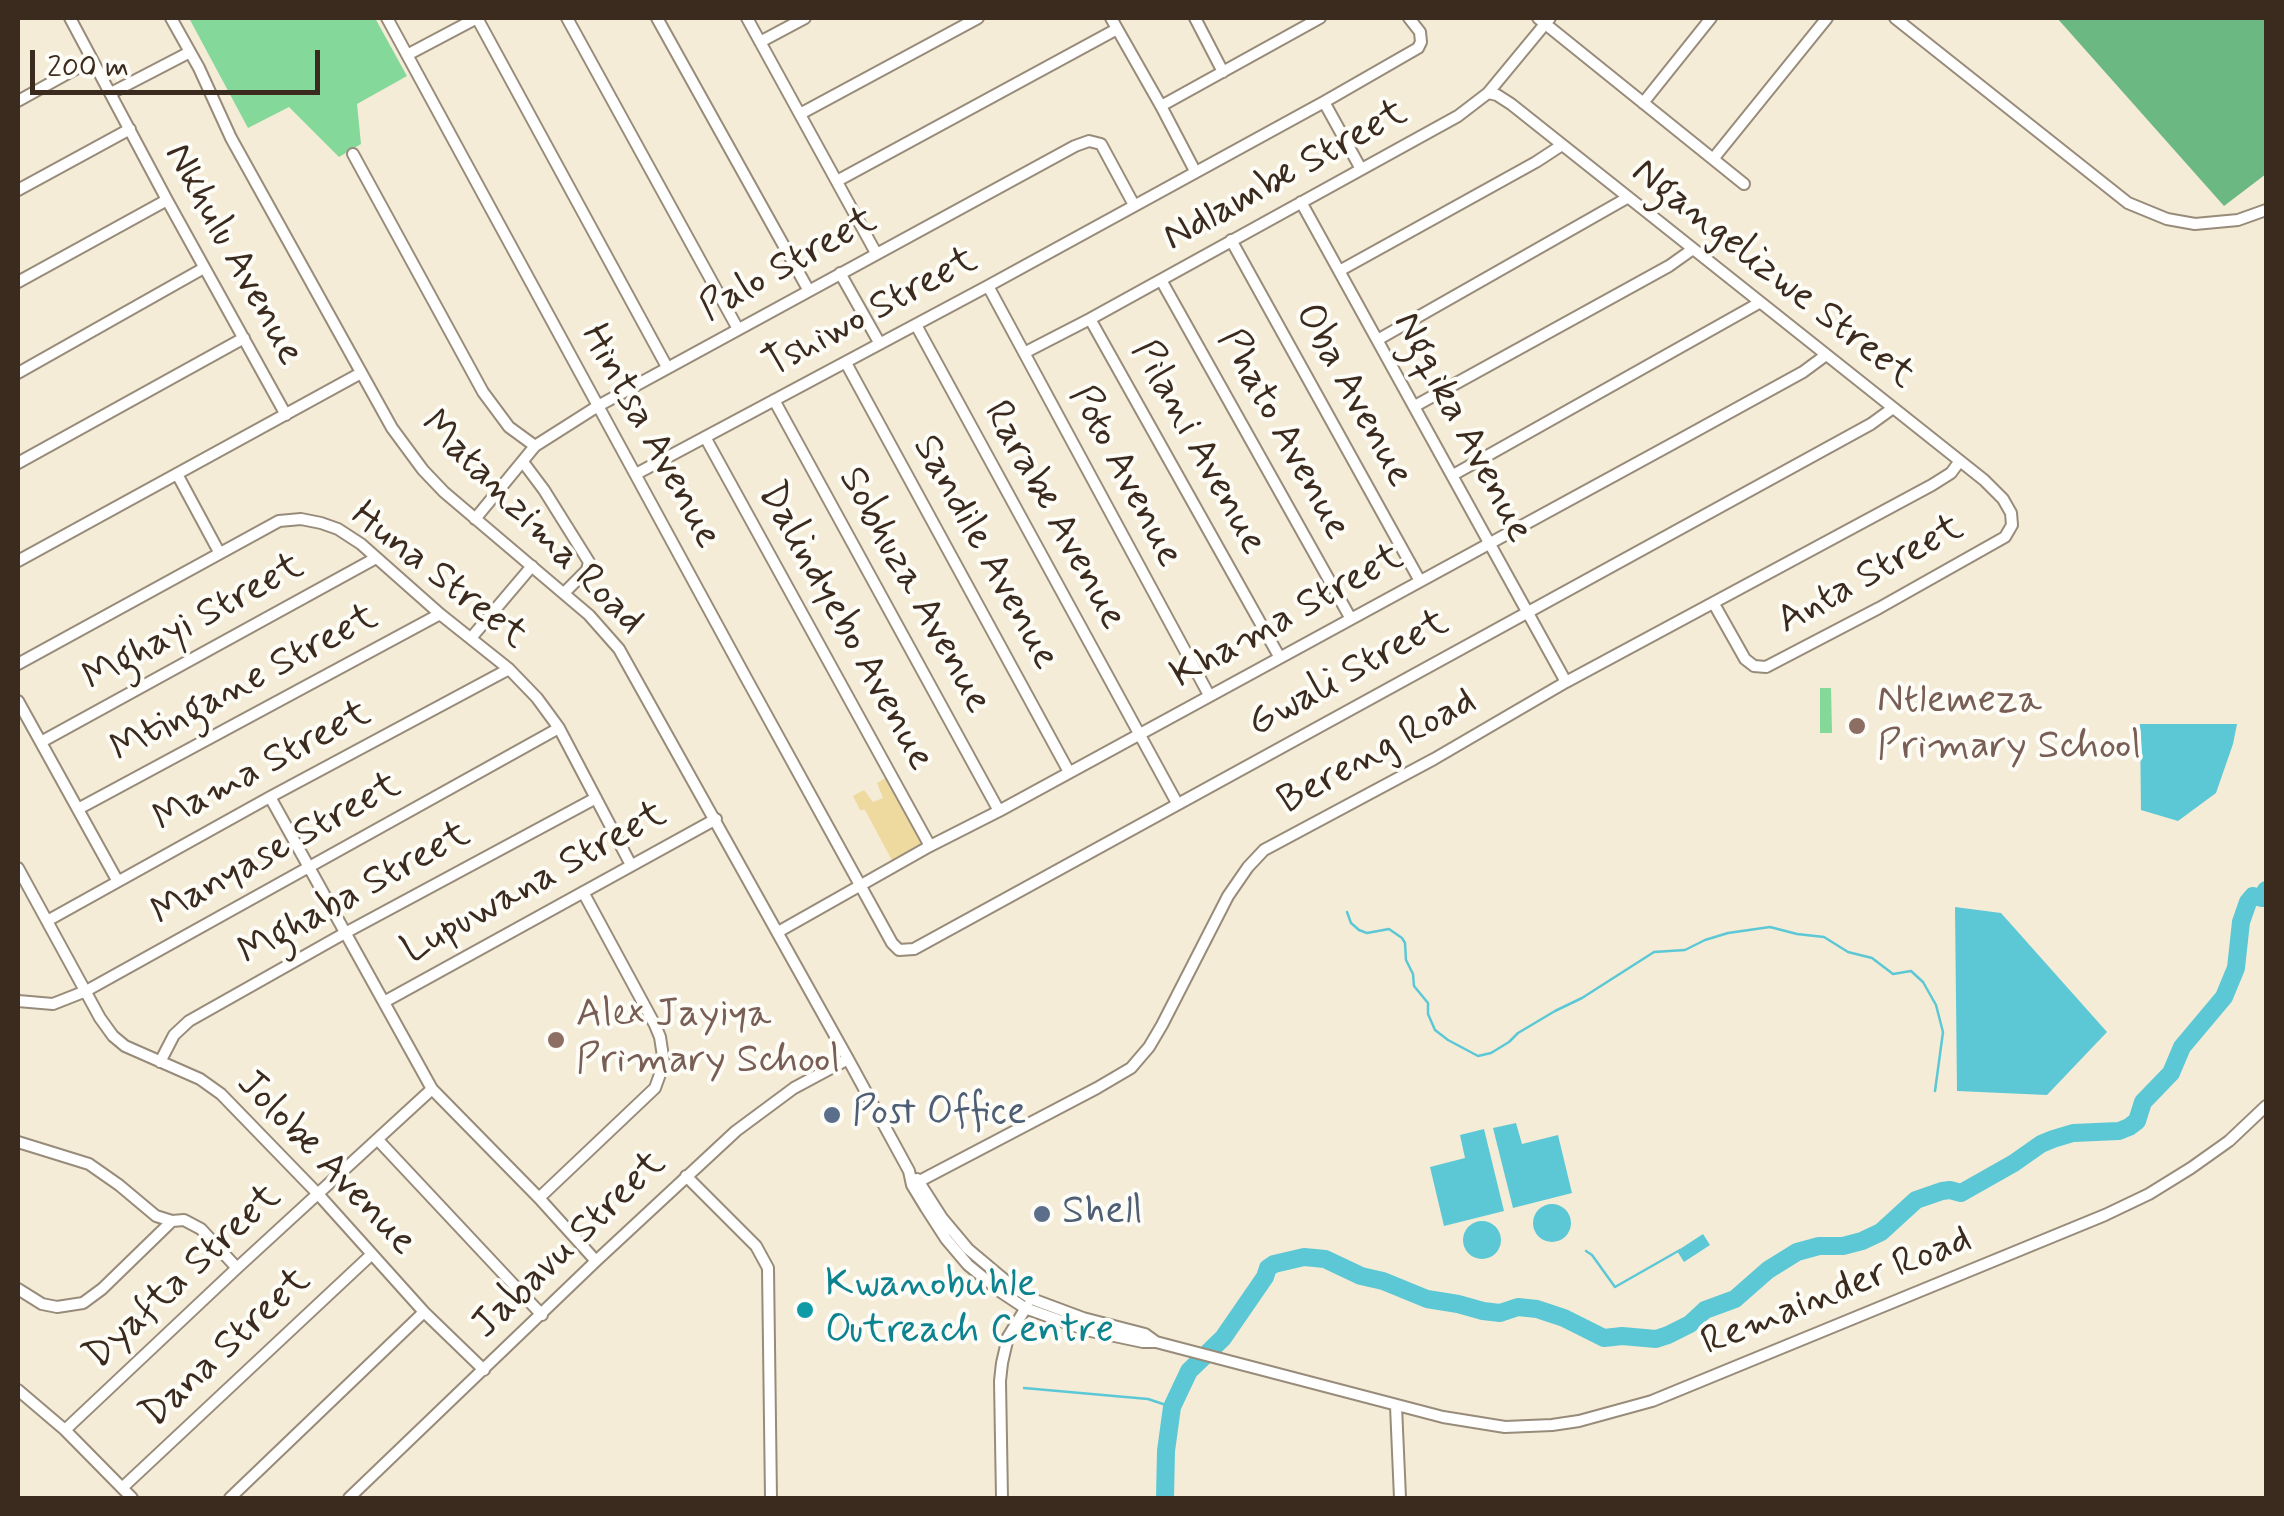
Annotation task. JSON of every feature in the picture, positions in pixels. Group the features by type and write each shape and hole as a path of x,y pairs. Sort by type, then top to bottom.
{"street":[{"name":"Nkhulu Avenue","path":"70,18 286,415"},
{"name":"Matanzima Road","path":"171,18 231,138 384,416 407,449 444,492 589,615 619,649 946,1239 962,1259 1001,1292 1086,1330 1181,1348 1396,1406"},
{"name":"Hintsa Avenue","path":"386,18 860,886"},
{"path":"407,55 477,18 667,367"},
{"path":"567,18 738,329"},
{"path":"658,18 808,291"},
{"path":"747,18 876,253"},
{"path":"760,42 805,18"},
{"path":"800,114 978,18"},
{"path":"1110,18 1195,171"},
{"path":"1195,18 1222,72"},
{"path":"1162,106 1320,18"},
{"name":"Tshiwo Street","path":"636,474 988,286 1418,48 1420,32 1408,18"},
{"path":"1643,103 1711,18"},
{"path":"1713,159 1827,18"},
{"path":"1895,18 2128,202 2172,221 2195,224 2234,221 2266,210"},
{"path":"1544,19 1744,184"},
{"name":"Ndlambe Street","path":"1024,353 1458,116 1488,93 1544,19"},
{"path":"837,181 1117,29"},
{"path":"110,93 190,52"},
{"path":"18,101 92,60"},
{"name":"Ngangelizwe Street","path":"1488,93 1511,104 1996,490 2012,513"},
{"path":"1324,102 1361,169"},
{"path":"18,190 130,129"},
{"name":"Palo Street","path":"475,519 535,446 598,406 1058,155 1089,141 1100,144 1134,204"},
{"path":"1341,270 1562,146"},
{"path":"353,154 483,392 509,428 535,446"},
{"path":"1379,339 1628,198"},
{"path":"18,282 167,200"},
{"name":"Ngqika Avenue","path":"1302,202 1566,682"},
{"name":"Oba Avenue","path":"1232,240 1420,581"},
{"path":"1415,406 1669,266 1693,249"},
{"path":"18,372 204,268"},
{"path":"840,274 880,344"},
{"name":"Phato Avenue","path":"1161,280 1351,619"},
{"name":"Poto Avenue","path":"988,286 1209,696"},
{"path":"1453,476 1759,303"},
{"name":"Pilani Avenue","path":"1090,319 1280,658"},
{"name":"Rarabe Avenue","path":"916,325 1177,803"},
{"path":"18,463 244,338"},
{"name":"Khama Street","path":"778,932 1803,372 1826,355"},
{"name":"Sandile Avenue","path":"846,363 1069,772"},
{"path":"18,561 362,373"},
{"name":"Sobhuza Avenue","path":"774,400 999,812"},
{"name":"Gwali Street","path":"860,886 896,948 909,951 1893,408"},
{"name":"Dalindyebo Avenue","path":"705,437 930,846"},
{"path":"524,462 589,562 587,570 564,593"},
{"name":"Bereng Road","path":"914,1181 1132,1068 1162,1026 1228,896 1264,850 1434,759 1566,682 1932,486 1960,462"},
{"path":"177,474 219,552"},
{"name":"Anta Street","path":"1714,604 1744,660 1766,667 2005,537 2012,525 2012,513"},
{"name":"Huna Street","path":"18,664 279,521 301,518 338,529 361,544 538,698 559,728 631,865"},
{"name":"Mghayi Street","path":"41,742 376,558"},
{"path":"471,638 532,566"},
{"name":"Mtingane Street","path":"78,808 440,614"},
{"name":"Mama Street","path":"48,921 509,670"},
{"path":"18,700 118,880"},
{"name":"Manyase Street","path":"18,1001 54,1004 86,991 559,728"},
{"path":"270,797 432,1088 596,1261"},
{"name":"Mghaba Street","path":"160,1062 174,1035 188,1021 596,798"},
{"name":"Lupuwana Street","path":"384,1002 716,819"},
{"name":"Jolobe Avenue","path":"18,868 112,1036 200,1079 221,1094 424,1312 484,1370"},
{"path":"539,1198 655,1088 664,1063 655,1025 583,892"},
{"name":"Jabavu Street","path":"349,1498 736,1131 813,1076 848,1059"},
{"name":"Dyafta Street","path":"65,1430 432,1088"},
{"name":"Remainder Road","path":"1396,1406 1480,1424 1529,1427 1579,1421 1652,1401 2150,1194 2228,1141 2266,1106"},
{"path":"378,1140 542,1316"},
{"path":"18,1142 89,1164 156,1216 172,1222 192,1222 237,1268"},
{"path":"686,1176 756,1246 768,1268 771,1498"},
{"path":"18,1288 42,1304 57,1307 83,1303 172,1222"},
{"name":"Dana Street","path":"122,1488 372,1254"},
{"path":"1002,1498 1002,1363 1008,1337 1029,1303"},
{"path":"230,1498 424,1312"},
{"path":"18,1390 65,1430 132,1498"},
{"path":"1396,1406 1400,1498"}],"green space":[{"path":"189,18 375,18 407,76 357,104 361,144 339,157 289,107 248,128"},
{"path":"2057,18 2266,18 2266,174 2224,206"},
{"path":"1820,688 1831,688 1832,733 1820,733"}],"sand":[{"path":"887,777 921,843 919,849 894,864 865,810 860,810 853,796 864,790 873,802 883,798 877,783"}],"water":[{"path":"2140,724 2237,724 2216,793 2178,821 2141,810"},
{"path":"1955,907 2001,913 2107,1032 2047,1095 1957,1091"},
{"path":"1516,1123 1522,1144 1558,1135 1572,1193 1513,1208 1493,1128"},
{"path":"1484,1129 1504,1211 1444,1226 1430,1167 1465,1158 1460,1135"},
{"path":"1552,1204 1565,1210 1571,1223 1565,1236 1552,1242 1539,1236 1533,1223 1539,1210"},
{"path":"1482,1221 1495,1227 1501,1240 1495,1253 1482,1259 1469,1253 1463,1240 1469,1227"},
{"path":"1703,1234 1710,1245 1684,1262 1677,1251"}],"waterway":[{"path":"1165,1498 1172,1407 1189,1371 1223,1338 1274,1264 1304,1257 1325,1259 1427,1299 1500,1313 1518,1307 1537,1309 1604,1338 1656,1339 1668,1335 1690,1324 1705,1310 1735,1299 1768,1270 1797,1252 1862,1241 1881,1232 1916,1200 1942,1191 1961,1193 2053,1139 2129,1127 2137,1121 2143,1102 2171,1073 2182,1047 2224,997 2236,968 2241,922 2248,902 2253,896 2262,898 2266,890"},
{"path":"1347,912 1359,930 1367,933 1389,929 1402,938 1414,986 1428,1003 1435,1030 1478,1056 1491,1053 1654,952 1685,950 1728,933 1770,927 1824,937 1848,952 1872,958 1893,974 1911,971 1923,982 1936,1005 1943,1032 1935,1091"},
{"path":"1586,1251 1615,1287 1680,1250"},
{"path":"1024,1388 1148,1399 1172,1407"}],"place":[{"name":"Ntlemeza Primary School","path":"1857,726"},
{"name":"Alex Jayiya Primary School","path":"556,1040"},
{"name":"Post Office","path":"832,1115"},
{"name":"Shell","path":"1042,1214"},
{"name":"Kwanobuhle Outreach Centre","path":"805,1310"}]}
